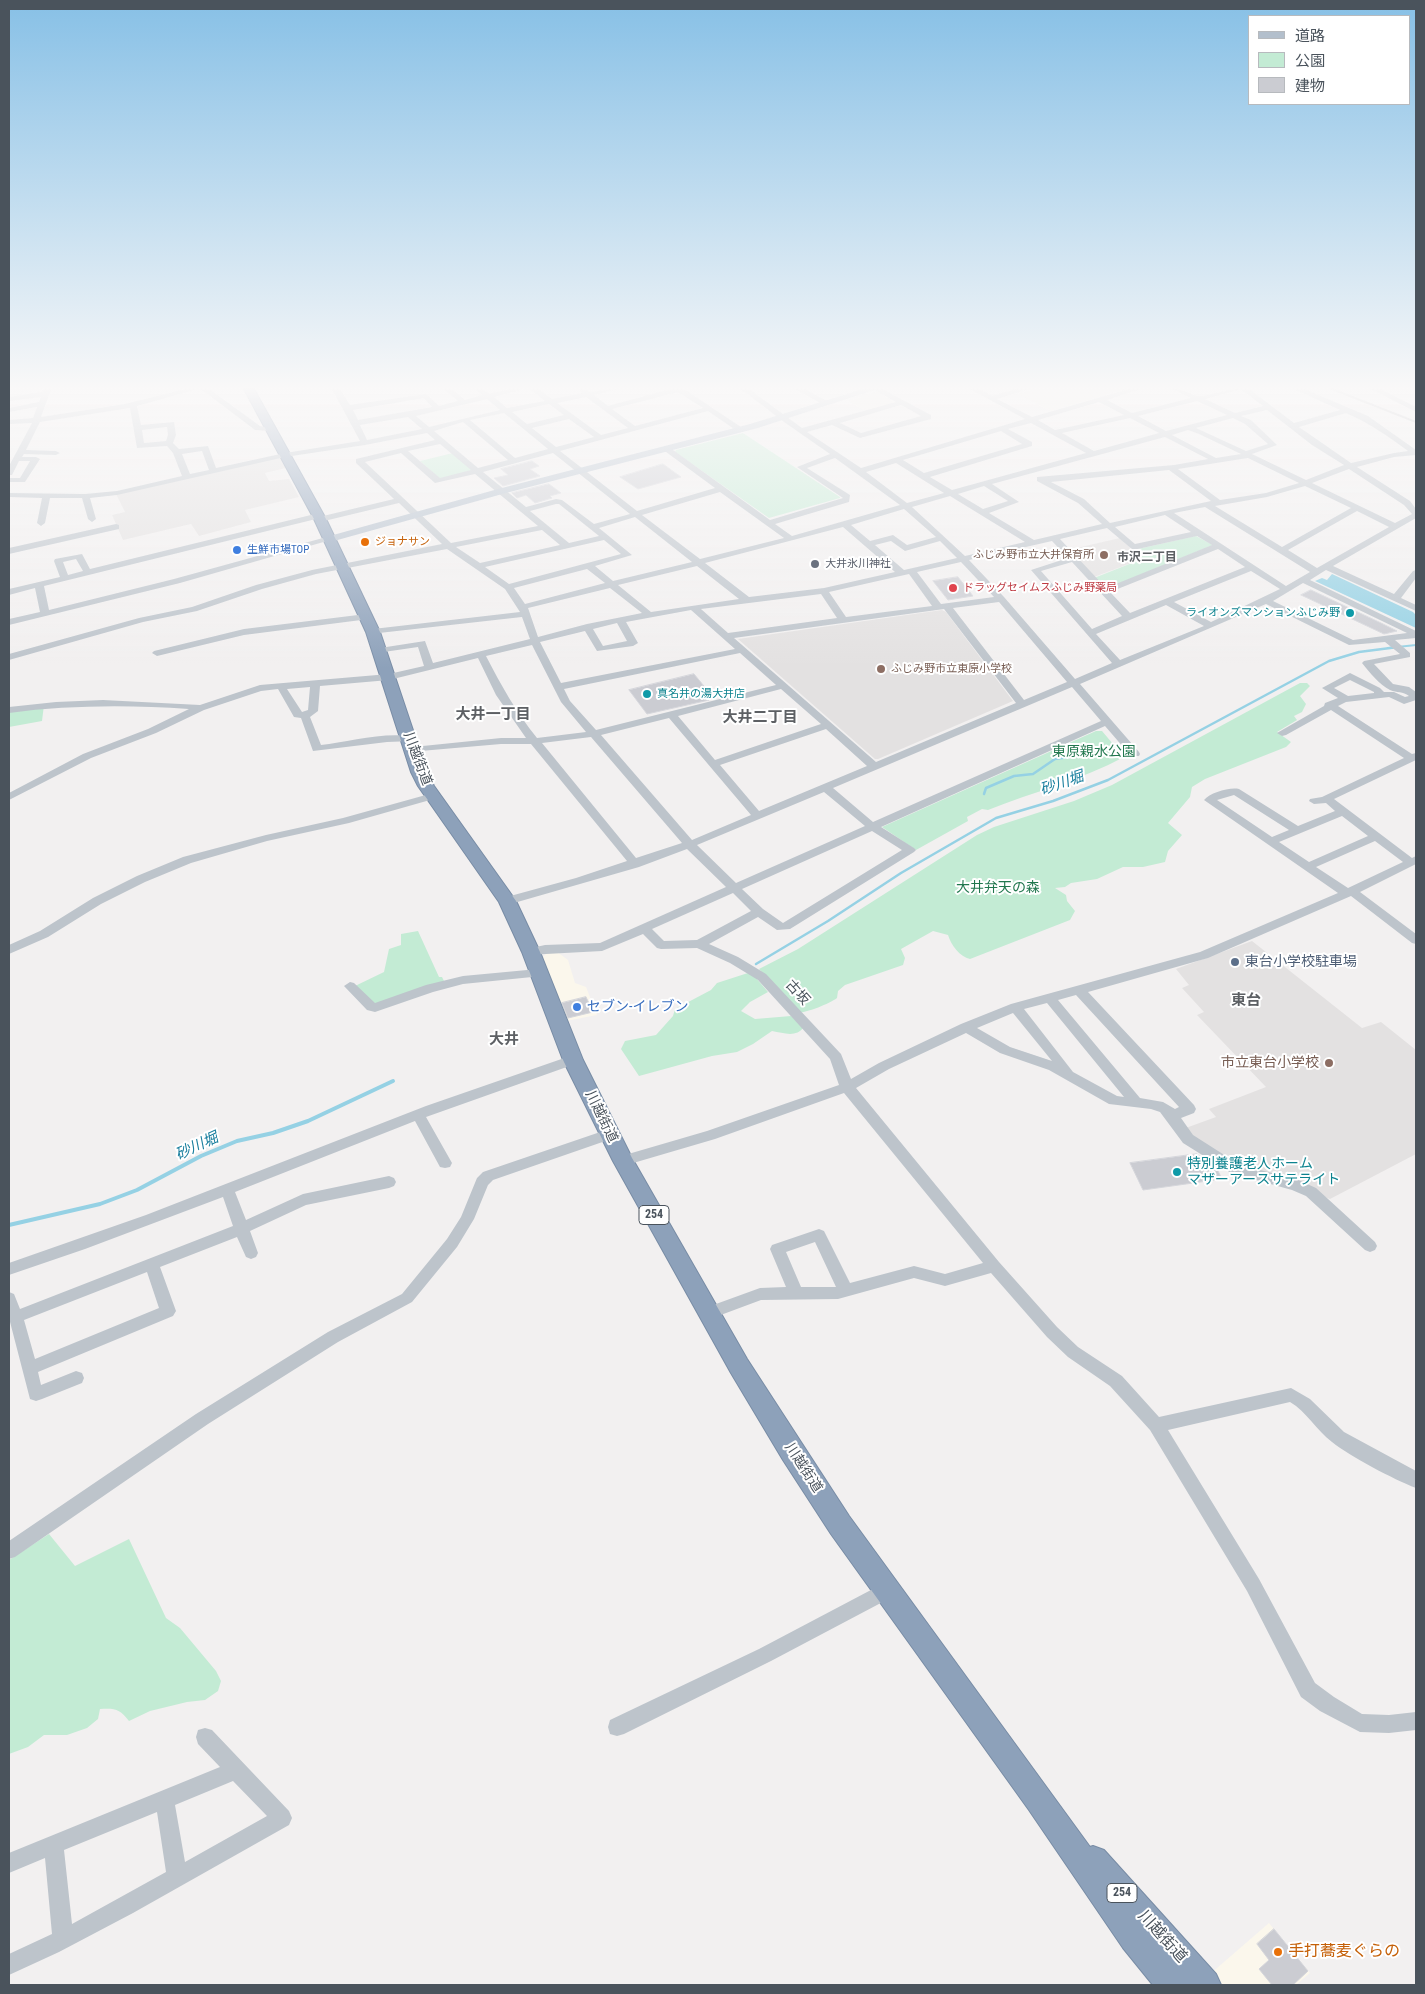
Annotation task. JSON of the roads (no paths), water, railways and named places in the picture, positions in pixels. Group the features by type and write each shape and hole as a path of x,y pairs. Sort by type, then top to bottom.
{"highway":[{"name":"川越街道","path":"300,482 330,539 373,633 419,772 433,796 507,901 531,952 573,1060 623,1161 739,1366 840,1525 1038,1800 1134,1938 1173,1985"},
{"name":"川越街道","path":"1038,1800 1205,1985"}],"main road":[{"path":"330,539 537,482"}],"street":[{"path":"9,495 85,496 117,493 164,482"},
{"path":"381,482 448,545 508,587 525,610 535,641 566,702 690,844 732,888 759,912 781,927 786,926 910,850 872,826 826,788"},
{"path":"491,482 567,546"},
{"path":"594,482 747,600"},
{"path":"712,482 791,539"},
{"path":"768,523 846,500 847,497 824,482"},
{"path":"874,482 906,505 964,559 1135,754"},
{"path":"933,482 1032,542"},
{"path":"157,653 244,632 373,633 525,610 612,584 791,539 988,482"},
{"path":"1046,482 1081,500 1134,547 1198,533"},
{"path":"1190,482 1217,502"},
{"path":"507,901 580,882 690,844 758,817 1022,704 1074,684 1266,601 1416,514 1407,503 1375,482"},
{"path":"982,512 1015,502 985,483"},
{"path":"9,797 87,756 152,731 200,708 260,688 389,677 586,627 693,607 824,591 1166,512 1266,495 1305,483 1396,527"},
{"path":"593,527 722,489"},
{"path":"41,523 47,495"},
{"path":"85,496 92,519"},
{"path":"9,592 319,517 359,511 400,500"},
{"path":"508,587 627,556 560,501 525,510"},
{"path":"1206,504 1317,572"},
{"path":"1282,550 1357,508"},
{"path":"1166,512 1287,590"},
{"path":"844,523 868,544 906,572 943,607 1022,704"},
{"path":"9,657 142,620 194,609 259,587 342,566 544,526"},
{"path":"9,551 116,527"},
{"path":"478,566 606,537"},
{"path":"868,544 893,538 905,548 942,538"},
{"path":"1054,538 1128,617"},
{"path":"9,622 330,539"},
{"path":"1103,592 1218,546"},
{"path":"65,579 58,561 79,556 88,573"},
{"path":"1074,560 1035,570 1118,664"},
{"path":"589,566 648,614"},
{"path":"1090,633 1252,567"},
{"path":"1326,567 1416,608"},
{"path":"1395,599 1416,573"},
{"path":"1303,580 1416,634"},
{"path":"39,585 45,613"},
{"path":"824,591 843,620"},
{"path":"727,636 1001,599"},
{"path":"1266,601 1352,643 1390,641 1416,634"},
{"path":"1167,602 1211,626"},
{"path":"693,607 826,726 875,767"},
{"path":"586,627 600,649 633,643 620,620"},
{"path":"373,633 422,643 429,667"},
{"path":"1390,641 1407,655 1368,663 1390,686 1406,689 1416,697"},
{"path":"557,687 742,650"},
{"path":"480,653 517,720 635,864"},
{"path":"1347,698 1327,688 1350,676 1381,694"},
{"path":"280,686 298,715 305,716 313,711 315,684"},
{"path":"305,716 317,748 387,739 411,745 536,741 594,734 782,686"},
{"path":"1282,733 1329,705 1347,698 1390,694 1404,701 1416,697"},
{"path":"9,710 85,702 141,703 200,708"},
{"path":"1329,705 1414,757"},
{"path":"672,715 758,817"},
{"path":"531,952 545,949 602,947 1106,722"},
{"path":"713,764 826,726"},
{"path":"1328,800 1327,798 1414,757"},
{"path":"1296,830 1235,791 1209,800 1349,892 1416,940"},
{"path":"9,950 44,934 97,901 141,879 187,860 266,838 346,821 433,796"},
{"path":"1314,801 1328,800 1375,837 1413,861"},
{"path":"1272,841 1342,812"},
{"path":"1309,866 1375,837"},
{"path":"623,1161 710,1135 847,1087 884,1066 966,1027 1015,1007 1190,960 1349,892 1413,861"},
{"path":"644,928 661,945 700,944 759,912"},
{"name":"古坂","path":"700,944 734,960 762,977 836,1057 847,1087 994,1266 1052,1332 1073,1352 1116,1380 1156,1426 1253,1586 1308,1690 1360,1724 1389,1724 1416,1721"},
{"path":"350,986 371,1007 375,1008 430,988 463,980 538,973"},
{"path":"1078,989 1189,1109 1172,1116"},
{"path":"1049,997 1137,1103"},
{"path":"1015,1007 1072,1077"},
{"path":"966,1027 1005,1050 1054,1067 1114,1100 1162,1107 1172,1116 1188,1139 1236,1169 1296,1185 1311,1192 1370,1246"},
{"path":"9,1269 227,1190 528,1074 573,1060"},
{"path":"418,1115 445,1163"},
{"path":"9,1550 202,1419 333,1337 407,1298 452,1243 467,1219 479,1188 488,1176 610,1134"},
{"path":"16,1317 241,1229 303,1200 389,1182"},
{"path":"227,1190 251,1253"},
{"path":"796,1294 777,1249 819,1235 846,1291"},
{"path":"30,1368 168,1311 152,1264"},
{"path":"710,1313 760,1294 838,1293 914,1272 945,1280 994,1266"},
{"path":"9,1298 16,1317 36,1394 76,1378"},
{"path":"1156,1426 1291,1395 1306,1405 1335,1435 1350,1446 1416,1480"},
{"path":"617,1727 765,1654 888,1590"},
{"path":"9,1965 63,1939 282,1818 204,1737"},
{"path":"9,1863 236,1770"},
{"path":"164,1799 176,1876"},
{"path":"54,1846 63,1939"}],"water":[{"path":"1332,574 1413,612 1416,615 1416,628 1315,581 1322,578 1327,580"}],"waterway":[{"name":"砂川堀","path":"1388,648 1416,645"},
{"name":"砂川堀","path":"756,964 828,921 901,873 996,818 1053,801 1108,780 1329,661 1359,652 1398,647"},
{"path":"984,794 986,788 1014,776 1033,774 1055,759 1069,757"},
{"name":"砂川堀","path":"9,1225 100,1204 137,1190 201,1156 237,1141 273,1133 308,1121 393,1081"}],"place":[{"name":"ジョナサン","path":"365,542"},
{"name":"生鮮市場TOP","path":"237,550"},
{"name":"ふじみ野市立大井保育所","path":"1104,555"},
{"name":"大井氷川神社","path":"815,564"},
{"name":"ドラッグセイムスふじみ野薬局","path":"953,588"},
{"name":"ライオンズマンションふじみ野","path":"1350,613"},
{"name":"ふじみ野市立東原小学校","path":"881,669"},
{"name":"真名井の湯大井店","path":"647,694"},
{"name":"東台小学校駐車場","path":"1235,962"},
{"name":"セブン-イレブン","path":"577,1007"},
{"name":"市立東台小学校","path":"1329,1063"},
{"name":"特別養護老人ホーム マザーアースサテライト","path":"1177,1172"},
{"name":"手打蕎麦ぐらの","path":"1278,1952"}],"district":[{"name":"市沢二丁目","path":"1147,558"},
{"name":"大井一丁目","path":"493,715"},
{"name":"大井二丁目","path":"760,718"},
{"name":"東台","path":"1246,1001"},
{"name":"大井","path":"504,1040"}],"park label":[{"name":"東原親水公園","path":"1094,752"},
{"name":"大井弁天の森","path":"998,888"}]}
